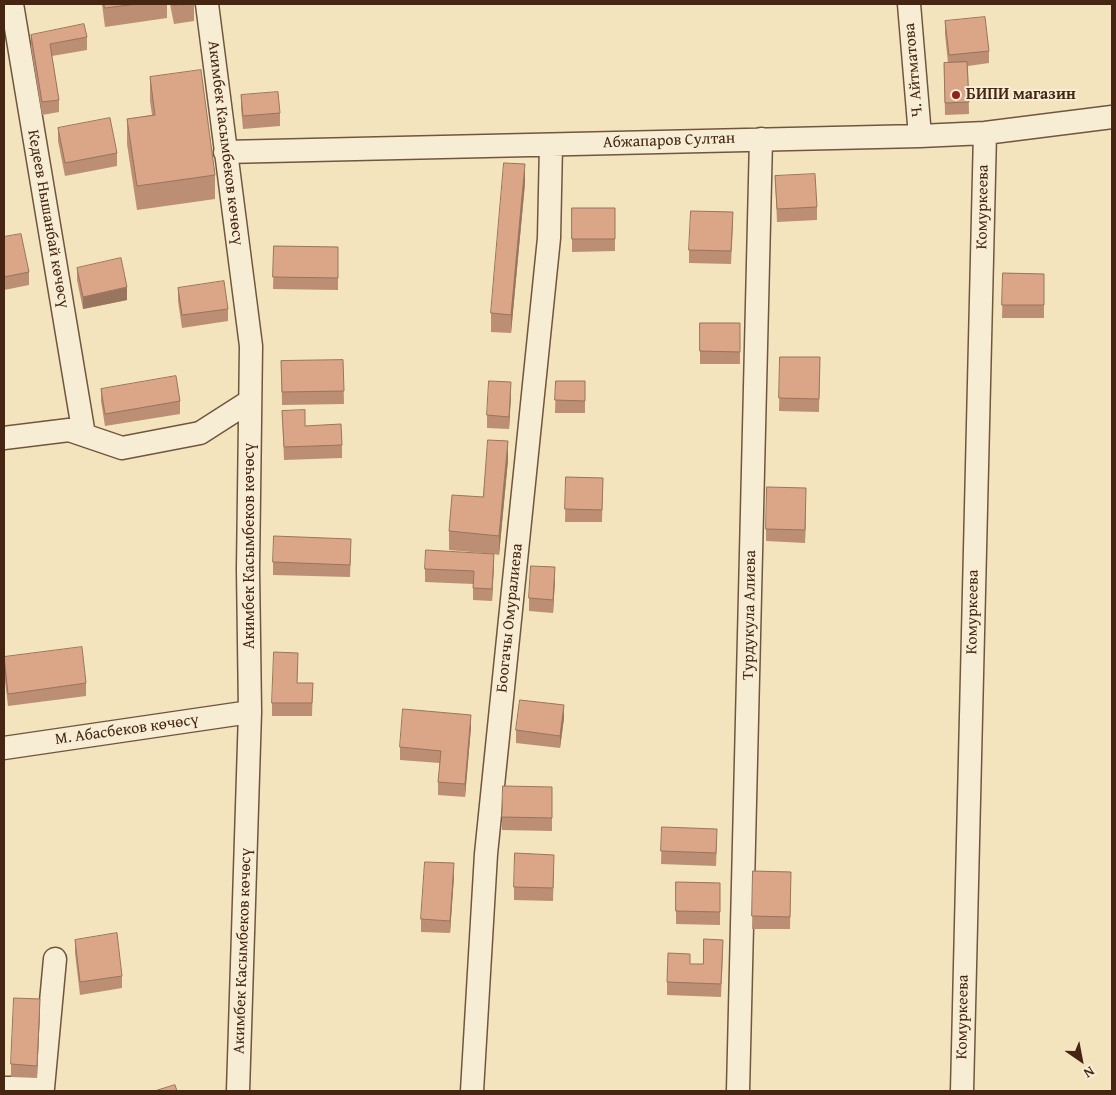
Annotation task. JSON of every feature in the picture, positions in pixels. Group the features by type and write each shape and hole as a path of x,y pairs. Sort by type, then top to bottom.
{"street":[{"name":"Кедеев Нышанбай көчөсү","path":"12,4 84,435"},
{"name":"Акимбек Касымбеков көчөсү","path":"207,4 251,346 248,568 250,712 238,1091"},
{"name":"Ч. Айтматова","path":"908,4 920,136"},
{"name":"Абжапаров Султан","path":"225,152 920,136 985,133 1112,117"},
{"name":"Комуркеева","path":"962,1091 985,133"},
{"name":"Турдукула Алиева","path":"738,1091 761,139"},
{"name":"Боогачы Омуралиева","path":"472,1091 486,854 548,238 551,145"},
{"path":"4,438 69,430 122,448 200,433 250,401"},
{"name":"М. Абасбеков көчөсү","path":"4,748 250,712"},
{"path":"4,1088 43,1088 55,959"}],"building":[{"path":"104,4 137,4 105,8"},
{"path":"985,17 989,51 949,55 945,21"},
{"path":"84,24 87,37 50,44 59,100 42,102 31,35"},
{"name":"БИПИ магазин","path":"967,62 969,102 945,103 944,63"},
{"path":"201,70 215,175 137,186 127,119 155,115 150,77"},
{"path":"278,92 280,113 243,116 241,95"},
{"path":"110,118 117,153 65,163 58,128"},
{"path":"504,163 525,164 511,315 491,313"},
{"path":"815,174 817,207 777,209 775,176"},
{"path":"572,208 615,208 615,239 572,239"},
{"path":"691,211 733,212 731,251 689,250"},
{"path":"21,234 29,272 4,277 4,237"},
{"path":"274,246 338,247 338,278 273,277"},
{"path":"121,258 127,287 83,297 77,268"},
{"path":"1003,273 1044,274 1044,305 1002,305"},
{"path":"224,281 228,309 182,315 178,288"},
{"path":"700,323 740,323 740,352 700,351"},
{"path":"780,357 820,357 819,399 779,398"},
{"path":"343,360 344,391 282,392 281,361"},
{"path":"176,376 180,401 105,414 101,389"},
{"path":"489,381 511,382 509,417 487,415"},
{"path":"556,381 585,381 585,401 555,400"},
{"path":"305,410 305,426 341,424 342,445 284,447 282,411"},
{"path":"488,440 508,441 499,536 449,531 452,495 483,497"},
{"path":"566,477 603,478 602,510 565,509"},
{"path":"767,487 806,488 805,530 766,529"},
{"path":"274,536 351,539 350,565 273,562"},
{"path":"426,550 494,554 492,589 473,588 474,571 425,569"},
{"path":"531,566 555,567 553,600 529,598"},
{"path":"82,647 86,683 8,694 4,657"},
{"path":"274,652 298,653 297,683 313,683 312,703 272,703"},
{"path":"520,700 564,705 560,736 516,730"},
{"path":"403,709 471,715 465,784 438,782 441,751 400,747"},
{"path":"503,786 552,787 552,818 502,817"},
{"path":"662,827 717,829 716,853 661,851"},
{"path":"515,853 554,855 553,888 514,887"},
{"path":"425,862 454,863 450,921 421,919"},
{"path":"753,871 791,872 790,917 752,916"},
{"path":"676,882 720,883 720,912 676,911"},
{"path":"117,933 122,976 80,982 75,940"},
{"path":"704,939 723,940 721,984 667,982 668,953 690,954 690,964 703,964"},
{"path":"14,998 40,999 37,1066 11,1064"},
{"path":"175,1085 177,1091 155,1091"}],"place":[{"name":"БИПИ магазин","path":"956,95"}]}
